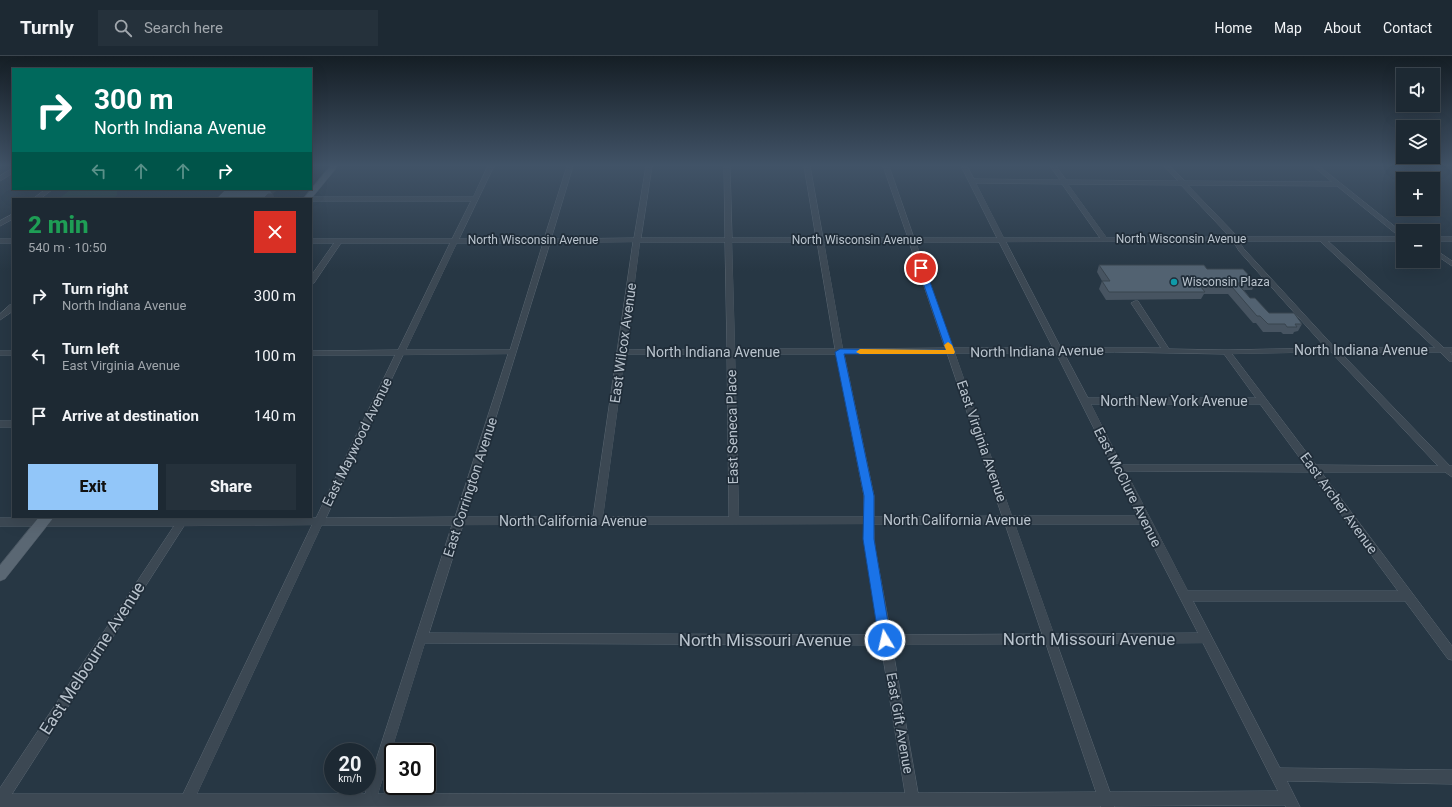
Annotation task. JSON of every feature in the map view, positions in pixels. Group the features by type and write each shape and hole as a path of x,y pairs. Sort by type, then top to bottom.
{"main road":[{"path":"0,575 45,519"}],"street":[{"name":"East Maywood Avenue","path":"185,804 473,201"},
{"name":"East Corrington Avenue","path":"368,804 513,352 559,201"},
{"name":"East Wilcox Avenue","path":"598,520 643,201"},
{"name":"East Seneca Place","path":"727,201 734,520"},
{"name":"East Gift Avenue","path":"813,201 840,352 869,496 870,510 868,521 870,548 914,804"},
{"name":"East Virginia Avenue","path":"898,201 1107,803"},
{"name":"East McClure Avenue","path":"982,201 1291,802"},
{"path":"1077,201 1105,240"},
{"path":"1201,201 1230,232 1241,250 1333,350 1451,471"},
{"path":"1359,201 1396,230"},
{"path":"0,224 12,217"},
{"path":"1322,239 1452,359"},
{"name":"North Wisconsin Avenue","path":"312,241 1396,239"},
{"path":"1440,240 1452,239"},
{"path":"0,241 12,241"},
{"path":"312,280 339,241"},
{"path":"1440,255 1452,264"},
{"path":"1134,303 1167,351"},
{"path":"0,318 12,308"},
{"name":"North Indiana Avenue","path":"621,352 1226,352 1452,350"},
{"path":"312,353 513,352"},
{"name":"East Archer Avenue","path":"1226,352 1452,655"},
{"path":"0,353 12,353"},
{"name":"North New York Avenue","path":"1085,401 1263,401"},
{"path":"0,424 12,424"},
{"path":"1119,468 1313,468 1451,471"},
{"name":"North California Avenue","path":"0,522 45,519 319,521 1145,520"},
{"name":"East Melbourne Avenue","path":"0,800 183,519"},
{"path":"1184,596 1407,596"},
{"name":"North Missouri Avenue","path":"421,638 885,640 1206,638"},
{"path":"1276,774 1452,777"},
{"path":"0,800 185,804 914,804 1291,802"}],"building":[{"path":"1099,265 1204,265 1207,269 1243,269 1256,283 1237,283 1250,298 1255,298 1269,313 1294,313 1302,324 1295,324 1297,327 1287,327 1285,324 1268,324 1260,316 1257,316 1232,287 1201,287 1205,292 1109,292 1102,281 1110,281"}],"slow traffic":[{"path":"860,352 951,352 948,345"}],"place":[{"name":"Wisconsin Plaza","path":"1174,282"}],"route":[{"path":"885,640 868,532 868,521 870,515 869,496 840,352 951,352 921,268"}]}
